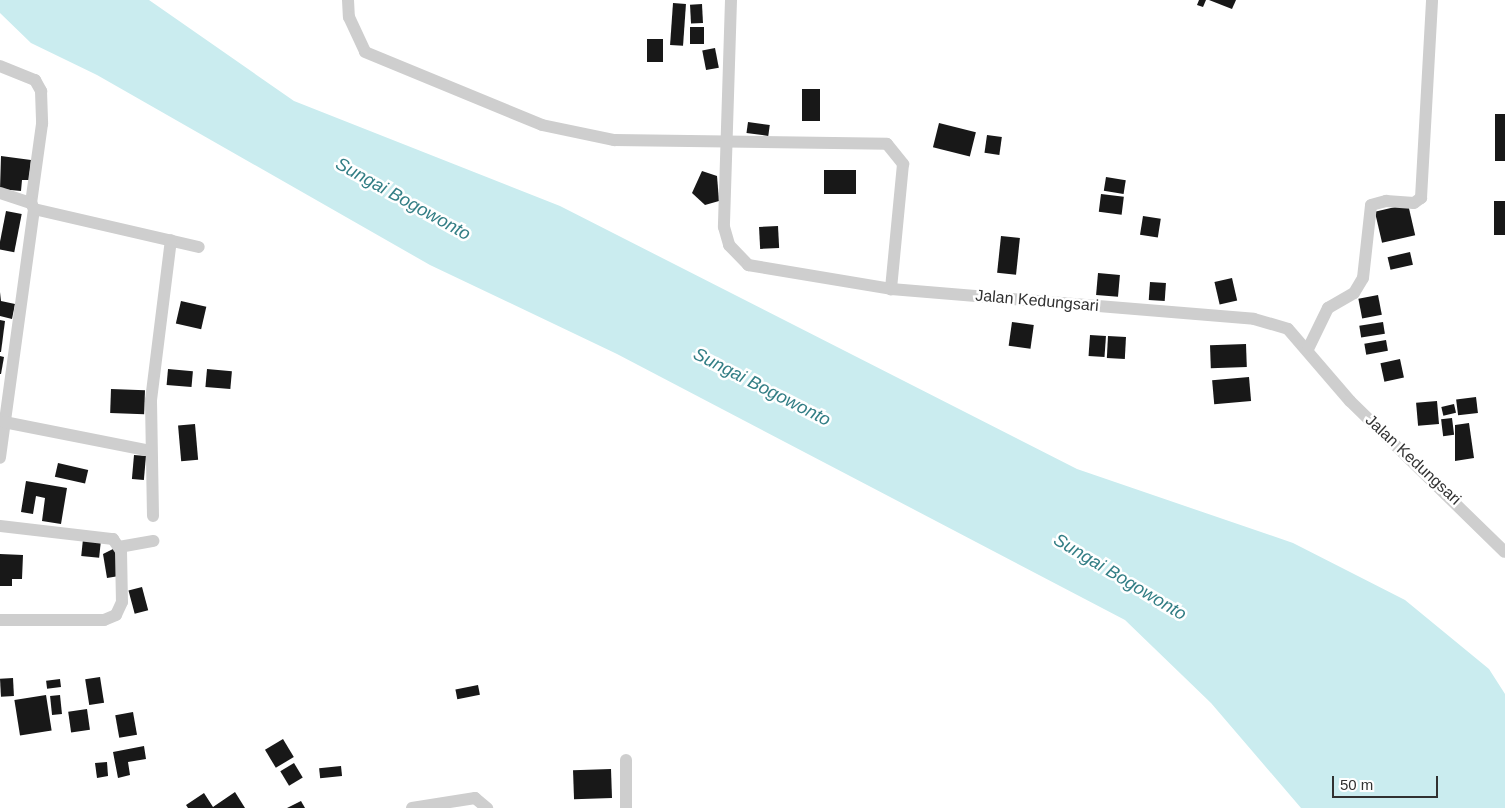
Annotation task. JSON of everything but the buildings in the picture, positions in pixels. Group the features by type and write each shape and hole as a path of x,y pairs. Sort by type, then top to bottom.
{"street":[{"path":"348,0 349,16 366,52 542,124 614,140 858,140 891,146 903,164 891,289"},
{"name":"Jalan Kedungsari","path":"731,0 724,227 729,245 748,265 891,289 1254,319 1288,329 1308,349 1350,400 1505,552"},
{"path":"1308,349 1328,308 1354,293 1363,278 1371,205 1386,201 1414,203 1421,198 1432,0"},
{"path":"0,66 35,80 41,91 42,124 0,458"},
{"path":"0,193 32,206 199,247"},
{"path":"154,516 150,451 154,366 171,240"},
{"path":"4,422 150,451"},
{"path":"0,526 97,534 113,539 119,547 122,602 116,615 85,622 0,620"},
{"path":"119,547 153,541"},
{"path":"626,760 626,808"},
{"path":"412,808 476,798 487,808"}],"water":[{"name":"Sungai Bogowonto","path":"0,0 149,0 294,101 560,206 1077,469 1293,543 1405,600 1489,669 1505,694 1505,808 1301,808 1211,703 1125,620 617,354 430,265 97,75 31,43 0,13"}]}
